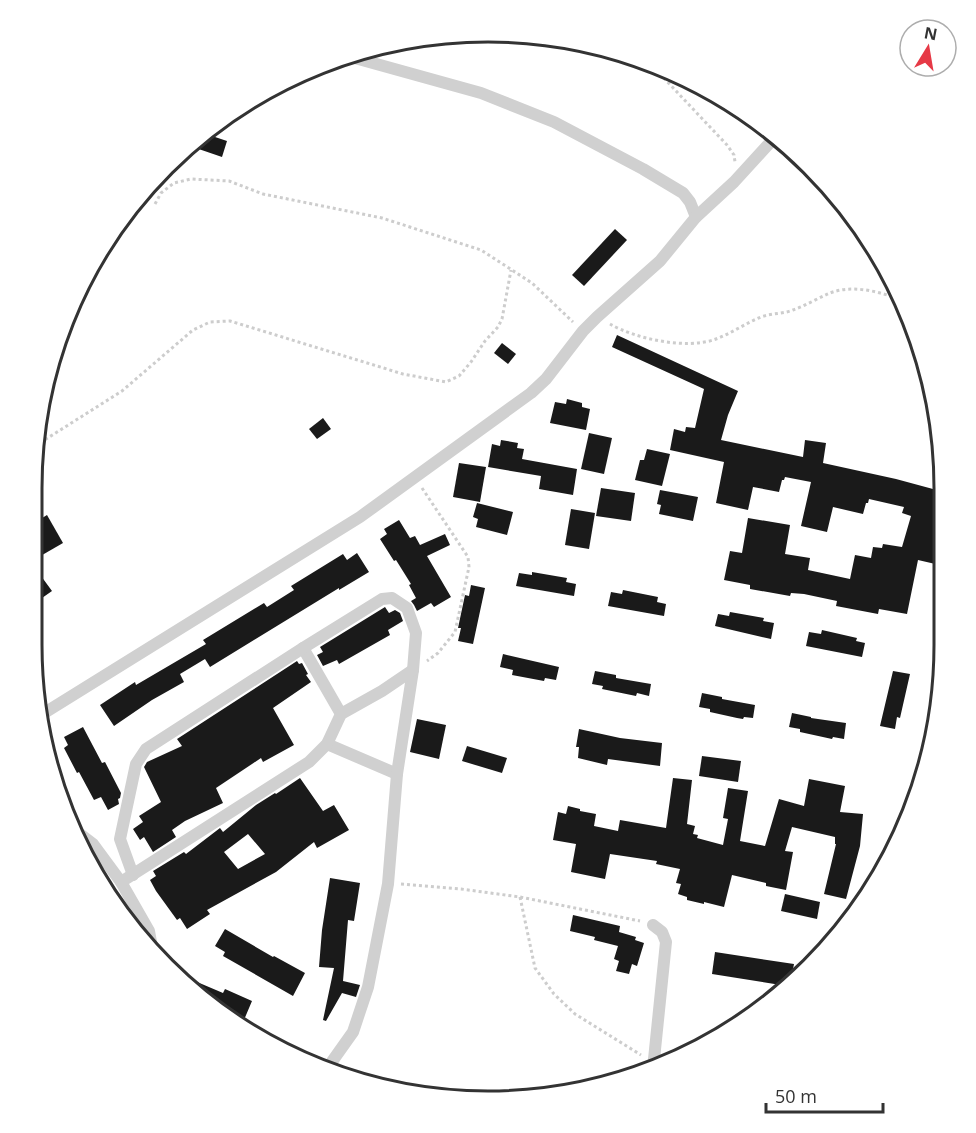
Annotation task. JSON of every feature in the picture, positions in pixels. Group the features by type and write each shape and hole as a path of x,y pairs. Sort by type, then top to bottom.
{"street":[{"path":"363,60 481,93 554,122 683,193 690,202 696,217"},
{"path":"47,711 360,517 531,393 546,379 597,317 660,261 696,217 734,182 770,143"},
{"path":"150,935 127,878 120,839 136,764 146,749 382,599 392,598 407,608 416,633 413,670 397,774 388,884 368,987 353,1032 332,1062"},
{"path":"303,648 341,714"},
{"path":"127,878 309,762 327,744 341,714 413,670"},
{"path":"327,744 397,774"},
{"path":"87,839 127,878"},
{"path":"653,925 662,932 666,942 655,1058"}],"path":[{"path":"666,79 734,155 734,182"},
{"path":"155,204 161,193 174,183 191,179 229,181 263,194 382,218 481,250 532,283 584,331"},
{"path":"45,440 122,391 193,330 210,322 230,321 403,374 446,382 459,376 485,340 498,327 502,319 511,270"},
{"path":"597,317 620,330 682,344 713,340 760,317 792,311 833,292 855,289 875,291 890,296"},
{"path":"413,670 438,653 455,632 469,567 468,557 415,476"},
{"path":"388,884 450,888 520,897 638,920 653,925"},
{"path":"520,897 535,968 554,994 575,1014 636,1051 647,1061"}],"building":[{"path":"213,136 227,141 222,157 199,149"},
{"path":"615,229 627,240 584,286 572,275"},
{"path":"617,335 738,391 721,440 803,457 805,440 826,443 823,463 934,489 934,564 918,560 907,614 879,609 878,614 836,606 837,601 804,594 791,593 790,596 750,589 750,585 724,580 730,551 742,553 748,518 790,525 785,554 810,558 808,570 850,579 855,555 871,558 873,547 882,548 883,544 902,547 911,516 902,513 904,507 869,499 863,514 833,507 827,532 801,526 811,482 785,477 779,492 753,487 748,510 716,503 724,462 670,450 674,429 685,432 686,427 695,428 704,389 612,347"},
{"path":"502,343 516,354 508,364 494,353"},
{"path":"567,399 582,403 582,407 590,409 586,430 550,423 555,402 566,404"},
{"path":"323,418 331,429 317,439 309,429"},
{"path":"589,433 612,438 604,474 581,469"},
{"path":"501,440 518,443 517,448 524,449 522,459 577,469 573,495 539,489 541,476 488,467 492,444 500,446"},
{"path":"647,449 670,454 662,486 635,480 640,460 644,460"},
{"path":"459,463 486,467 480,502 453,497"},
{"path":"601,488 635,493 631,521 596,516"},
{"path":"660,490 698,497 693,521 659,514 661,505 657,504"},
{"path":"477,503 513,512 507,535 476,527 478,519 473,517"},
{"path":"571,509 595,513 589,549 565,545"},
{"path":"47,515 63,543 42,555 42,518"},
{"path":"399,520 410,538 415,536 420,545 445,534 450,545 427,556 451,597 434,607 431,603 417,611 411,601 416,598 409,585 411,584 380,539 387,534 384,529"},
{"path":"357,553 369,572 210,667 205,659 180,674 184,682 114,726 100,705 135,682 136,685 206,644 203,640 264,603 267,607 294,590 291,586 343,554 347,560"},
{"path":"532,572 567,578 566,582 576,584 574,596 516,586 519,573 532,575"},
{"path":"42,577 52,591 42,598"},
{"path":"471,585 485,588 473,644 458,641 461,628 458,628 465,595 469,596"},
{"path":"623,590 658,597 657,602 666,604 664,616 608,606 611,592 622,594"},
{"path":"385,607 389,613 395,610 400,613 403,621 388,630 390,635 339,664 337,660 323,666 317,655 323,652 320,647"},
{"path":"730,612 764,618 763,621 774,623 771,639 715,626 718,614 729,616"},
{"path":"822,630 857,638 856,641 865,643 862,657 806,646 809,632 821,634"},
{"path":"503,654 559,667 556,680 545,678 544,681 512,675 513,670 500,667"},
{"path":"297,661 299,664 302,663 311,682 273,708 294,745 263,762 261,758 216,788 223,803 185,821 172,830 176,837 153,852 144,837 140,840 133,829 143,822 139,816 161,802 144,767 147,762 182,746 177,739"},
{"path":"595,671 616,675 616,678 651,684 649,696 637,693 636,696 602,689 603,686 592,684"},
{"path":"893,671 910,674 900,718 897,717 895,729 880,726"},
{"path":"702,693 755,705 753,718 737,718 699,707"},
{"path":"792,713 846,723 844,739 833,737 832,739 800,732 800,729 789,727"},
{"path":"417,719 446,725 439,759 410,752"},
{"path":"83,727 121,793 118,799 119,804 108,810 101,797 94,800 64,748 68,745 64,737"},
{"path":"579,729 620,738 662,743 660,766 608,759 607,765 578,758 579,747 576,747"},
{"path":"467,746 507,758 502,773 462,761"},
{"path":"702,756 741,761 738,782 699,776"},
{"path":"300,778 323,811 334,805 349,830 317,848 314,842 276,872 207,910 210,914 187,929 180,918 177,920 156,891 150,880 156,876 153,871 184,852 186,854 220,828 223,832 256,805","holes":["248,834 265,854 238,869 224,852"]},
{"path":"673,778 692,780 687,824 695,826 693,834 698,835 697,838 723,845 728,819 723,818 728,788 748,791 740,841 765,846 779,799 804,806 809,779 845,786 840,812 863,814 860,846 846,899 824,894 836,844 835,837 792,827 785,851 793,852 786,890 732,875 724,907 687,900 687,897 678,894 681,884 676,883 680,869 656,864 657,861 610,854 605,879 571,872 576,844 553,840 558,812 566,814 568,806 596,814 594,826 618,831 620,820 666,828"},
{"path":"330,878 360,883 354,921 348,920 343,981 360,985 356,997 342,993 326,1021 323,1020 334,968 319,967"},
{"path":"785,894 820,902 817,919 781,911"},
{"path":"573,915 620,926 619,932 636,937 635,940 644,943 637,966 632,964 629,974 616,971 619,961 614,959 618,946 570,931"},
{"path":"225,929 305,973 293,996 223,956 225,952 215,946"},
{"path":"715,952 794,964 793,970 777,984 712,974"},
{"path":"196,981 223,993 225,989 252,1001 245,1019"}]}
